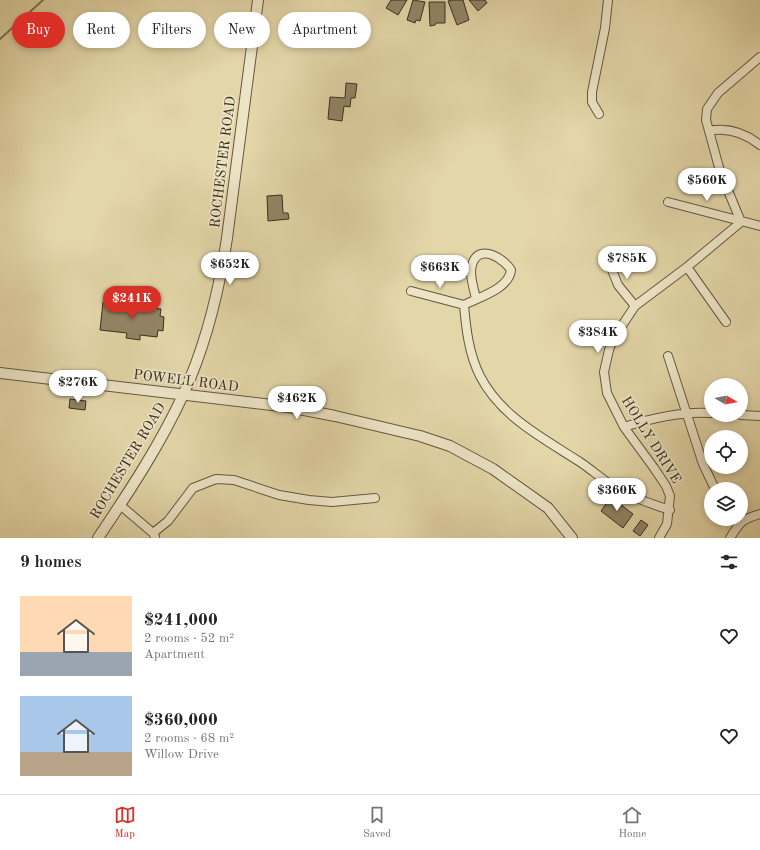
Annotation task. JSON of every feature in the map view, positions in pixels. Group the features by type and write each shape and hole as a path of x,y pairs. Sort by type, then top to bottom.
{"street":[{"name":"ROCHESTER ROAD","path":"98,538 120,506 162,437 184,394 204,339 222,273 240,151 258,0"},
{"path":"599,114 592,102 592,92 605,28 608,0"},
{"path":"740,222 720,171 706,120 707,109 711,101 718,93 760,57"},
{"path":"709,131 719,129 737,132 760,144"},
{"path":"668,202 760,226"},
{"name":"HOLLY DRIVE","path":"659,538 666,524 670,510 670,496 666,486 624,427 607,393 604,372 613,339 635,306 687,267 740,222"},
{"path":"411,291 464,305 476,299 500,287 510,277 511,270 502,259 496,256 484,254 475,258 471,275 476,299"},
{"path":"608,260 618,285 635,306"},
{"path":"687,267 726,322"},
{"path":"464,305 471,351 480,376 492,394 521,424 580,462 616,488 646,502 670,510"},
{"path":"588,326 613,339"},
{"path":"668,356 703,464 712,482"},
{"name":"POWELL ROAD","path":"0,373 289,407 420,436 450,446 493,469 548,508 572,538"},
{"path":"624,427 658,417 686,413 704,413"},
{"path":"748,415 760,416"},
{"path":"120,506 154,536 168,521 193,488 216,479 234,480 279,495 309,500 332,502 375,498"},
{"path":"748,517 760,514"},
{"path":"730,538 736,526"}],"building":[{"path":"391,0 407,0 398,15 386,8"},
{"path":"413,0 425,2 420,21 416,20 415,23 407,20"},
{"path":"463,0 469,20 457,25 448,1"},
{"path":"469,0 485,0 487,3 478,11"},
{"path":"429,2 445,2 445,23 436,23 435,25 430,26"},
{"path":"346,83 357,84 355,98 351,98 350,107 344,106 342,121 328,119 330,97 345,98"},
{"path":"282,195 283,213 288,213 289,219 268,221 267,196"},
{"path":"130,300 144,302 144,307 161,309 160,316 164,317 163,331 158,330 157,337 140,335 140,340 126,338 127,333 100,330 103,302 130,306"},
{"path":"70,399 86,401 85,410 69,408"},
{"path":"611,497 633,514 623,528 601,511"},
{"path":"641,520 648,525 640,536 633,531"}],"waterway":[{"path":"0,39 43,0"}]}
